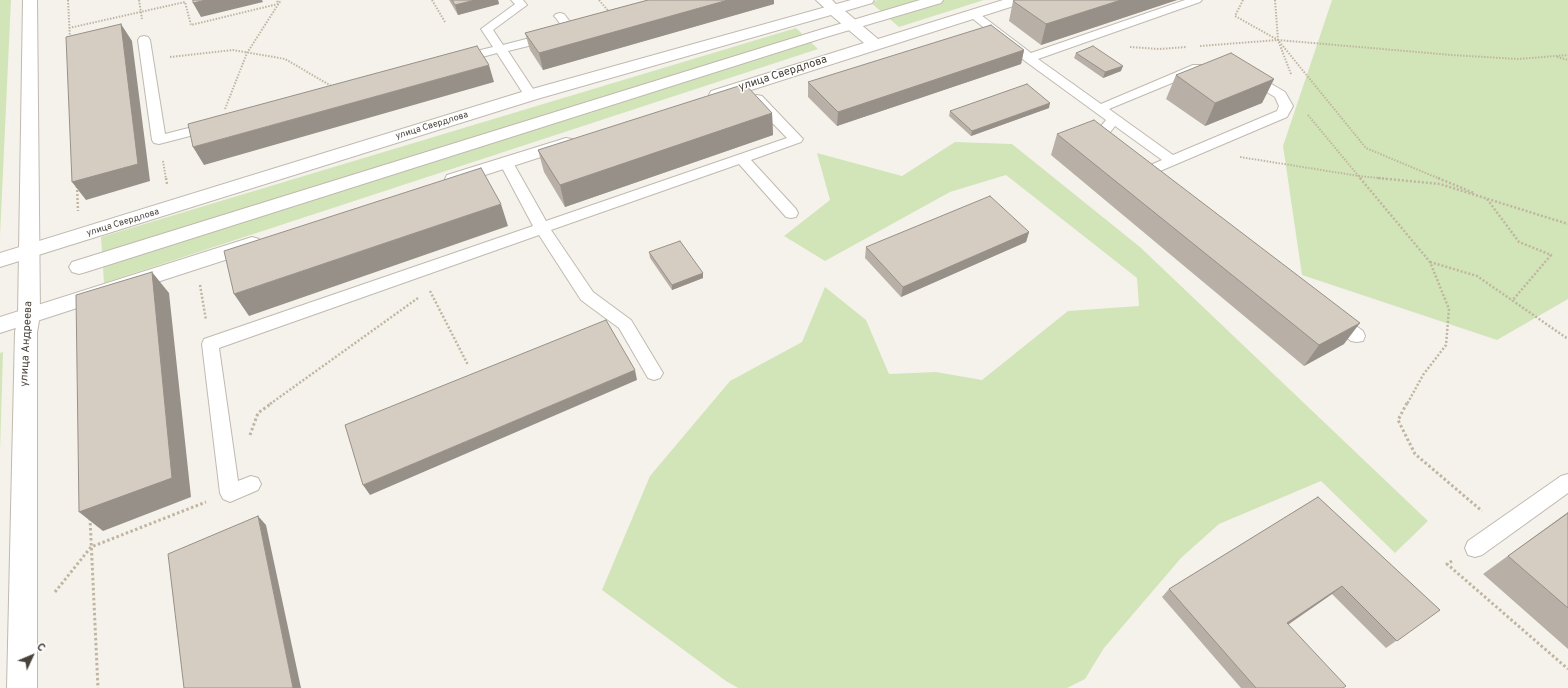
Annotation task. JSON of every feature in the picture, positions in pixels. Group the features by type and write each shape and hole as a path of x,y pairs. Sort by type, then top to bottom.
{"street":[{"name":"улица Андреева","path":"22,688 26,332 29,315 30,251 30,0"},
{"name":"улица Свердлова","path":"0,260 79,237 531,95 829,5 867,0"},
{"path":"79,268 853,24 936,0"},
{"name":"улица Свердлова","path":"700,100 874,44 1018,0"},
{"path":"829,5 853,24 874,44"},
{"path":"438,184 581,138"},
{"path":"0,325 270,238"}],"lane":[{"path":"517,0 521,6 487,29 531,95"},
{"path":"1029,58 1196,0"},
{"path":"973,14 1098,109 1172,161"},
{"path":"560,16 572,32"},
{"path":"446,63 500,48 572,32 615,20"},
{"path":"144,40 159,140 223,123"},
{"path":"1098,109 1204,66 1209,66"},
{"path":"1135,163 1172,161 1282,114 1286,106 1280,95 1239,70"},
{"path":"251,484 230,493 210,344 796,140 744,86"},
{"path":"1113,119 1100,136 1159,182"},
{"path":"742,158 791,213"},
{"path":"506,162 542,228 586,296 625,324 654,372"},
{"path":"1326,312 1357,336"},
{"path":"1476,548 1568,482"}],"path":[{"path":"69,0 70,44"},
{"path":"277,0 278,4"},
{"path":"223,123 247,53 281,0"},
{"path":"432,0 445,22"},
{"path":"599,0 615,20"},
{"path":"1243,0 1235,16 1278,40 1366,148 1487,198 1519,242 1551,255 1512,301"},
{"path":"1275,0 1278,40 1292,76"},
{"path":"69,28 185,2 191,25 278,4"},
{"path":"1198,46 1278,40 1452,55 1518,59 1568,55"},
{"path":"1129,46 1159,49 1190,46"},
{"path":"147,60 233,50 285,59 334,88"},
{"path":"1555,56 1568,60"},
{"path":"1308,114 1430,262 1449,309 1446,345 1423,375 1398,420 1415,454 1502,529"},
{"path":"159,140 167,187"},
{"path":"1195,152 1289,164 1359,176 1440,184 1568,224"},
{"path":"77,182 79,237"},
{"path":"1430,262 1477,276 1568,339"},
{"path":"199,280 210,344"},
{"path":"248,442 258,413 436,286"},
{"path":"429,290 468,365"},
{"path":"91,547 230,493"},
{"path":"89,516 98,688"},
{"path":"1476,548 1447,564 1568,670"}],"green space":[{"path":"0,0 11,0 0,236"},
{"path":"878,0 984,0 899,27 870,2"},
{"path":"1332,0 1568,0 1568,299 1497,340 1302,275 1283,146"},
{"path":"796,28 818,49 104,283 101,237"},
{"path":"955,142 1012,144 1140,247 1428,521 1395,553 1321,481 1219,524 1181,558 1104,648 1085,679 1067,688 738,688 726,681 602,590 650,476 730,381 802,342 825,287 866,320 889,374 936,372 982,380 1068,311 1139,306 1137,278 1006,175 950,192 825,261 784,236 830,200 817,153 902,176"},
{"path":"3,352 0,452 0,353"}],"building":[{"path":"193,0 206,0 193,3"},
{"path":"452,0 475,0 455,5"},
{"path":"648,0 728,0 539,53 525,33"},
{"path":"1121,0 1046,24 1013,1"},
{"path":"121,24 138,164 72,182 66,37"},
{"path":"991,25 1024,50 838,112 808,82"},
{"path":"477,46 489,65 193,147 188,124"},
{"path":"1093,46 1123,66 1105,72 1076,53"},
{"path":"1231,53 1274,79 1215,103 1176,75"},
{"path":"745,84 772,113 560,185 538,150"},
{"path":"1027,84 1050,103 972,131 950,111"},
{"path":"1094,120 1360,323 1319,345 1057,134"},
{"path":"481,168 501,204 234,294 224,251"},
{"path":"990,196 1029,232 903,287 866,247"},
{"path":"680,241 703,273 672,285 649,252"},
{"path":"152,272 172,478 79,512 76,295"},
{"path":"606,320 635,370 363,485 345,425"},
{"path":"1318,497 1440,610 1397,641 1342,586 1287,623 1346,686 1343,688 1256,688 1169,589"},
{"path":"1568,513 1568,608 1508,556"},
{"path":"258,516 293,688 184,688 168,554"}]}
